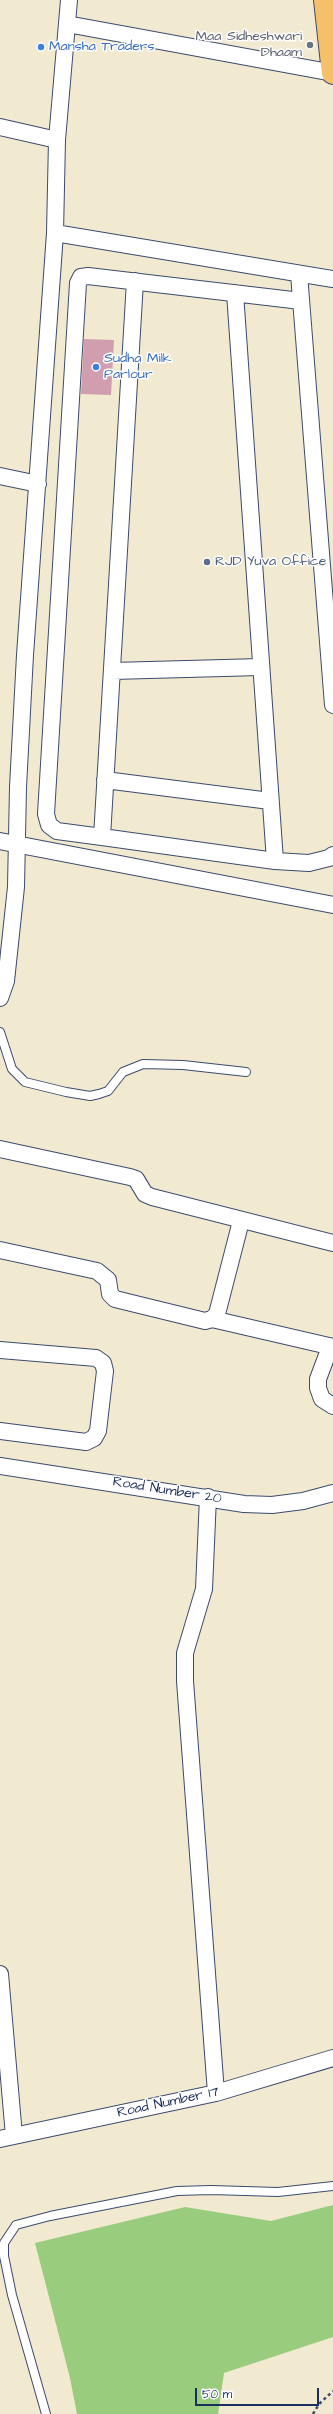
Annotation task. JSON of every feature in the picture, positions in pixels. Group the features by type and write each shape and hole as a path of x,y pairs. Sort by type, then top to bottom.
{"highway":[{"path":"325,0 333,73"}],"street":[{"path":"0,998 6,980 11,936 17,844 24,670 56,233 57,140 69,0"},
{"path":"66,24 333,73"},
{"path":"0,126 57,140"},
{"path":"56,233 333,279"},
{"path":"299,274 333,706"},
{"path":"301,301 88,276 81,277 78,283 46,814 49,825 57,831 274,861 309,862 329,858 333,855"},
{"path":"102,837 135,281"},
{"path":"235,293 274,861"},
{"path":"0,476 38,484"},
{"path":"112,671 261,667"},
{"path":"105,780 270,801"},
{"path":"0,841 333,904"},
{"path":"0,1149 130,1177 136,1180 146,1194 152,1198 333,1243"},
{"path":"0,1250 97,1271 108,1280 110,1294 115,1299 205,1321 212,1319 217,1314 241,1221"},
{"path":"212,1319 331,1347 318,1379 318,1388 322,1399 333,1406"},
{"path":"0,1350 96,1358 103,1363 105,1371 98,1431 94,1438 86,1442 0,1432"},
{"name":"Road Number 20","path":"0,1466 208,1497 244,1504 272,1505 303,1501 333,1493"},
{"path":"208,1497 204,1589 185,1654 185,1681 216,2093"},
{"path":"0,1974 7,2137"},
{"name":"Road Number 17","path":"7,2137 216,2093 333,2058"}],"lane":[{"path":"0,1032 12,1069 25,1082 90,1096 108,1091 123,1072 143,1064 183,1065 246,1072"},
{"path":"46,2414 12,2295 4,2256 4,2243 16,2225 50,2216 177,2191 211,2190 278,2192 333,2186"}],"path":[{"path":"313,2414 319,2404 333,2391"}],"green space":[{"path":"333,2205 333,2337 224,2373 218,2414 77,2414 70,2378 35,2243 185,2207 271,2221"}],"building":[{"name":"Sudha Milk Parlour","path":"84,339 114,340 111,395 81,394"}],"place":[{"name":"Maa Sidheshwari Dhaam","path":"310,45"},
{"name":"Mansha Traders","path":"41,47"},
{"name":"Sudha Milk Parlour","path":"96,367"},
{"name":"RJD Yuva Office","path":"207,562"}]}
